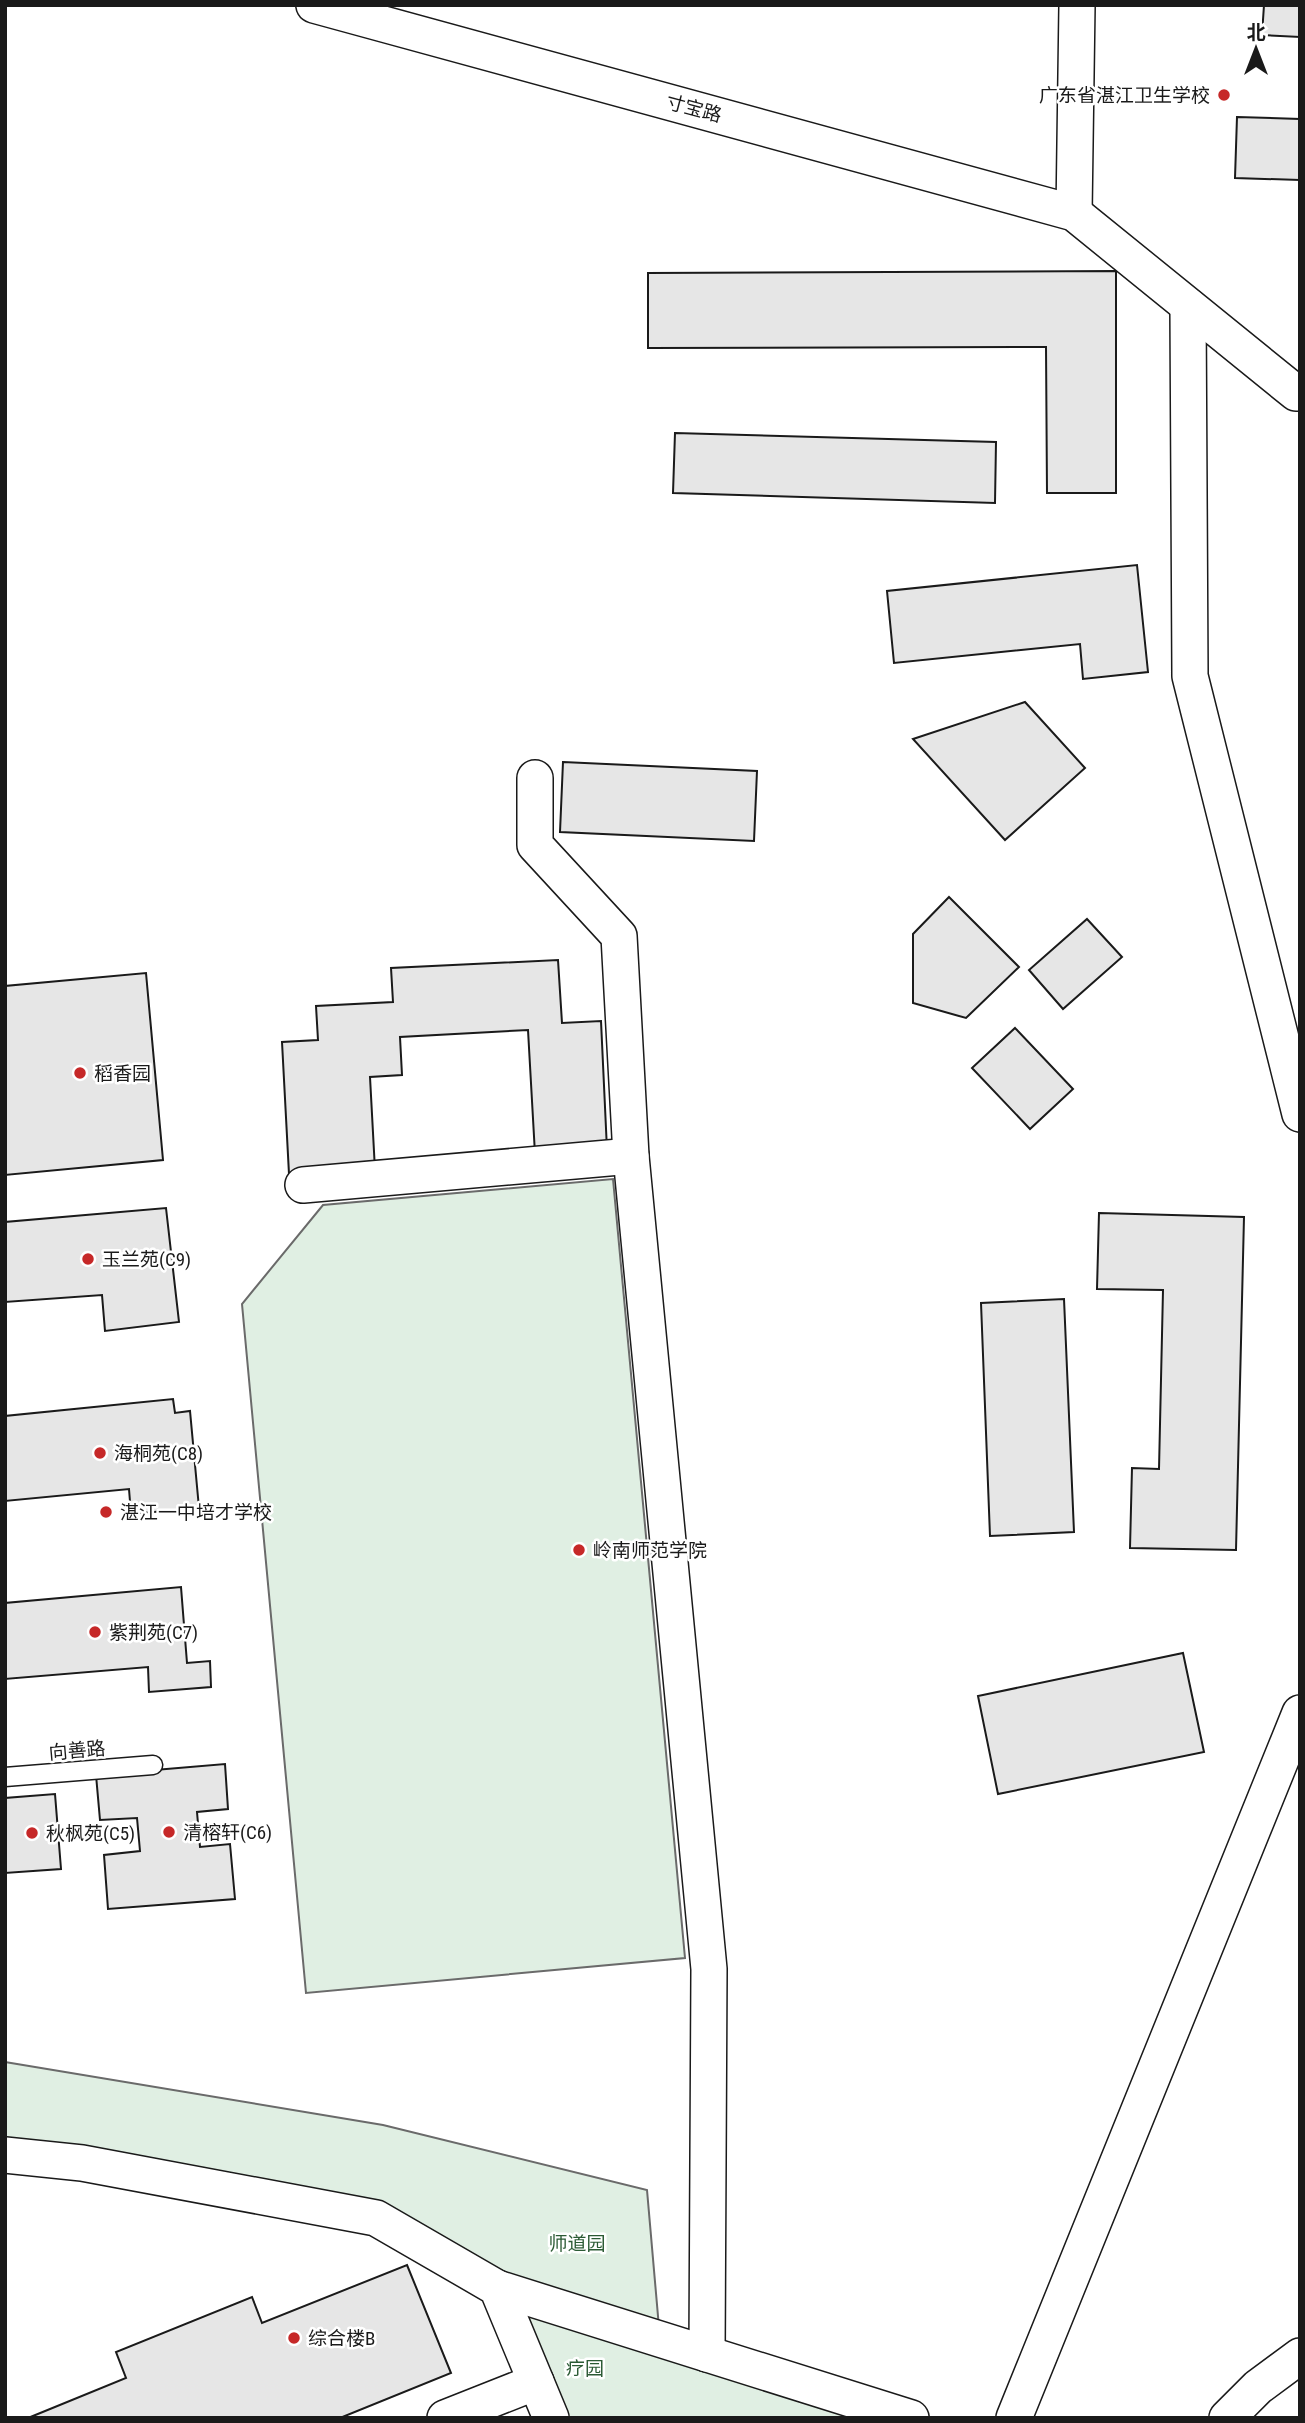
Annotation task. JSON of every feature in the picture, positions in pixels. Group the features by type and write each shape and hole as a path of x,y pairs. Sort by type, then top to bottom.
{"street":[{"name":"寸宝路","path":"314,5 1074,213"},
{"path":"1077,5 1074,213 1296,393"},
{"path":"1188,306 1190,676 1300,1114"},
{"path":"536,778 536,845 619,936 631,1156 709,1969 707,2354"},
{"path":"303,1185 631,1156"},
{"path":"1014,2418 1300,1713"},
{"path":"5,2155 82,2163 376,2218 497,2288 911,2418"},
{"path":"497,2288 551,2418"},
{"path":"1227,2418 1258,2387 1300,2356"},
{"path":"445,2418 536,2382"}],"lane":[{"name":"向善路","path":"5,1777 153,1765"}],"green space":[{"path":"613,1179 685,1958 306,1993 242,1304 323,1205"},
{"name":"师道园","path":"5,2062 383,2125 647,2190 660,2339 911,2418 551,2418 497,2288 376,2218 5,2155"}],"building":[{"path":"1264,5 1300,5 1300,37 1262,35"},
{"path":"1237,117 1300,119 1300,180 1235,178"},
{"path":"1116,271 1116,493 1047,493 1046,347 648,348 648,273"},
{"path":"675,433 996,442 995,503 673,493"},
{"path":"1137,565 1148,672 1083,679 1080,644 894,663 887,591"},
{"path":"1025,702 1085,768 1005,840 913,739"},
{"path":"563,762 757,771 754,841 560,832"},
{"path":"949,897 1019,967 966,1018 913,1003 913,934"},
{"path":"1087,919 1122,957 1063,1009 1029,970"},
{"path":"558,960 562,1023 601,1021 607,1150 535,1154 528,1030 400,1037 402,1075 370,1077 375,1170 289,1174 282,1042 318,1040 316,1006 393,1002 391,968"},
{"name":"稻香园","path":"146,973 163,1160 5,1175 5,986"},
{"path":"1015,1028 1073,1089 1030,1129 972,1068"},
{"name":"玉兰苑(C9)","path":"166,1208 179,1322 105,1331 102,1295 5,1302 5,1222"},
{"path":"1099,1213 1244,1217 1236,1550 1130,1548 1132,1468 1159,1469 1163,1290 1097,1289"},
{"path":"1064,1299 1074,1532 990,1536 981,1303"},
{"name":"海桐苑(C8)","path":"173,1399 175,1413 190,1411 199,1508 131,1514 129,1489 5,1501 5,1416"},
{"name":"紫荆苑(C7)","path":"181,1587 187,1663 210,1661 211,1687 149,1692 148,1667 5,1679 5,1603"},
{"path":"1183,1653 1204,1752 998,1794 978,1696"},
{"name":"清榕轩(C6)","path":"225,1764 228,1809 197,1812 200,1847 230,1844 235,1899 108,1909 104,1855 140,1851 137,1818 100,1820 96,1775"},
{"name":"秋枫苑(C5)","path":"55,1794 61,1869 5,1873 5,1798"},
{"name":"综合楼B","path":"407,2265 451,2373 340,2418 28,2418 126,2378 116,2352 252,2297 262,2323"}],"place":[{"name":"广东省湛江卫生学校","path":"1224,95"},
{"name":"稻香园","path":"80,1073"},
{"name":"玉兰苑(C9)","path":"88,1259"},
{"name":"海桐苑(C8)","path":"100,1453"},
{"name":"湛江一中培才学校","path":"106,1512"},
{"name":"岭南师范学院","path":"579,1550"},
{"name":"紫荆苑(C7)","path":"95,1632"},
{"name":"清榕轩(C6)","path":"169,1832"},
{"name":"秋枫苑(C5)","path":"32,1833"},
{"name":"综合楼B","path":"294,2338"}],"park label":[{"name":"疗园","path":"585,2368"}]}
